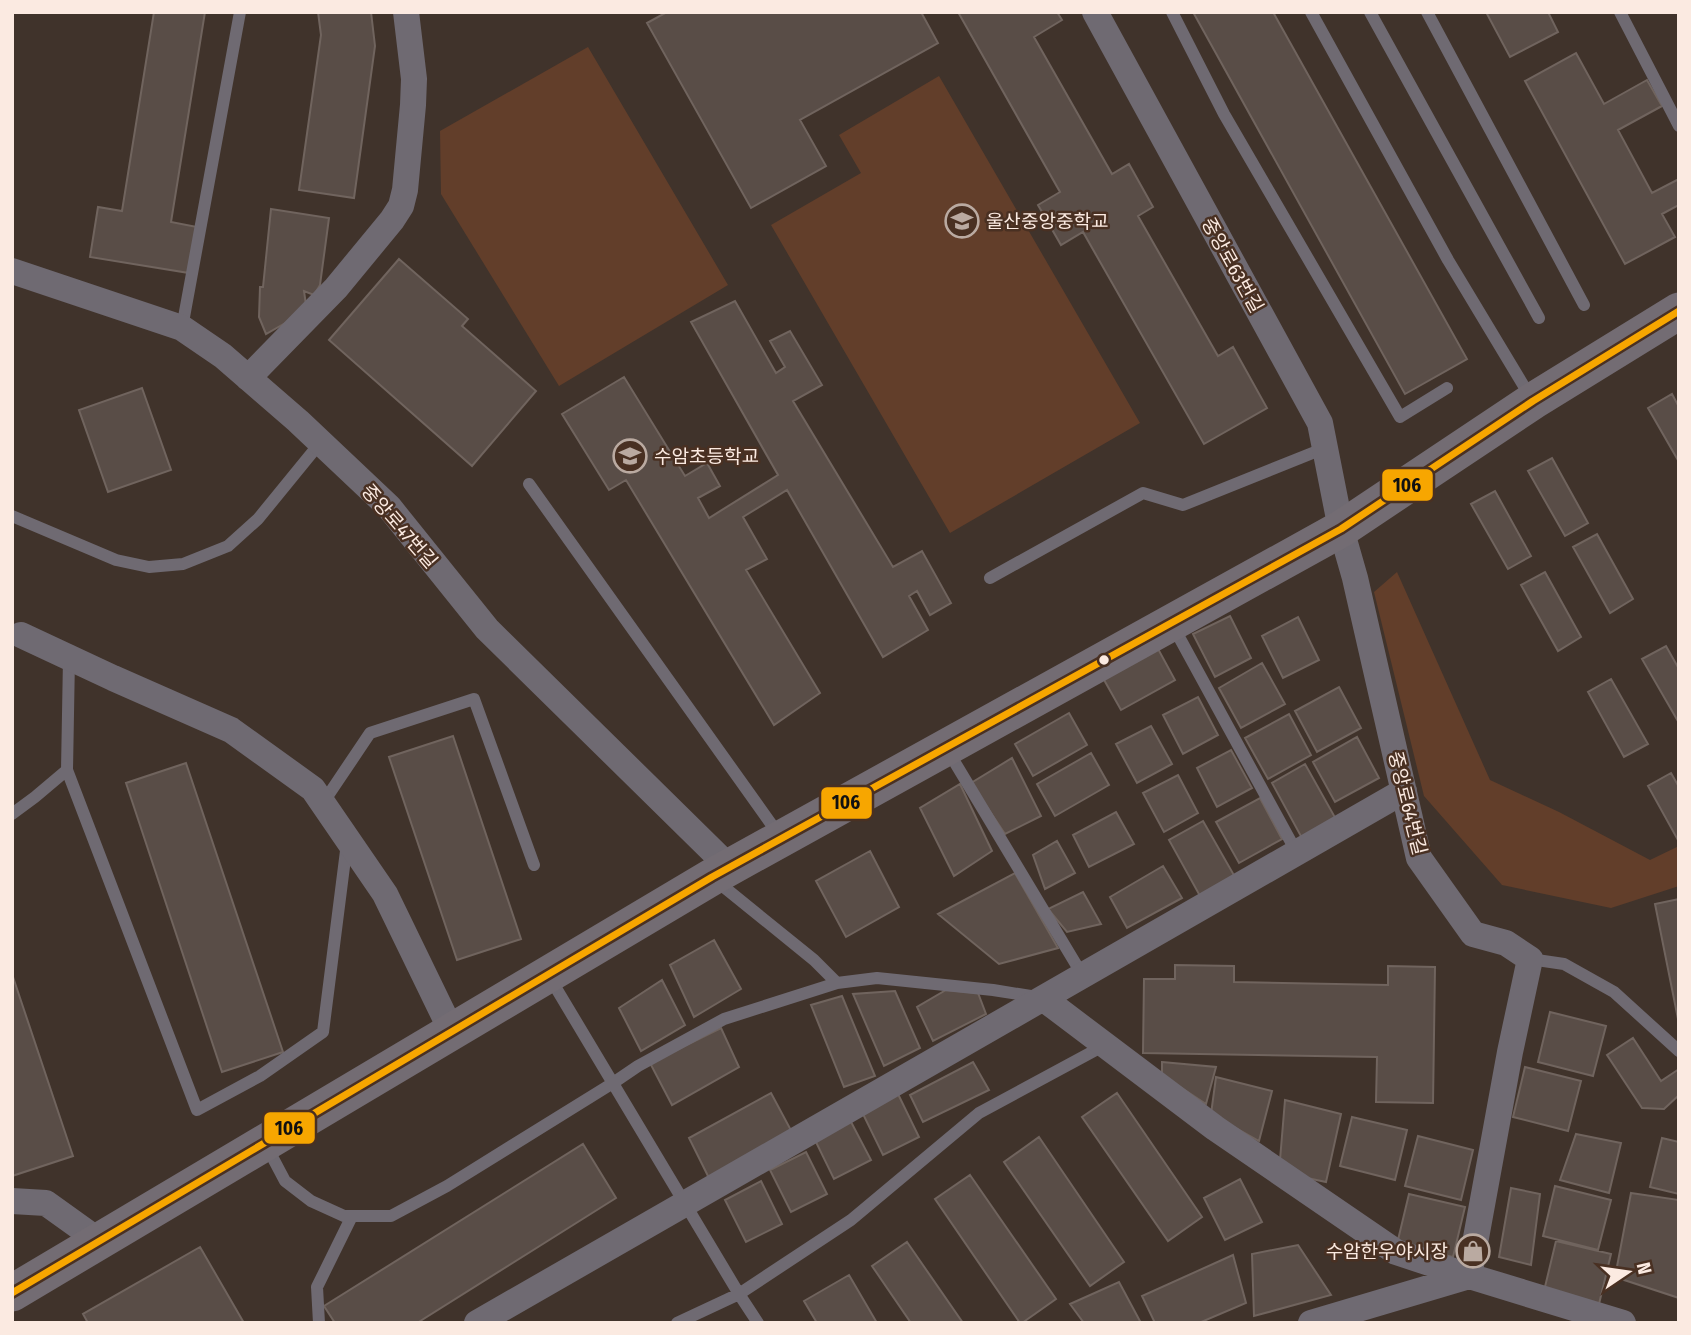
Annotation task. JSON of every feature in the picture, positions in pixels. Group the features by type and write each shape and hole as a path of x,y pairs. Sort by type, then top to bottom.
{"main road":[{"path":"12,1293 720,872 1341,529 1533,401 1679,311"}],"street":[{"path":"248,378 336,288 401,206 405,190 414,79 406,12"},
{"name":"중앙로63번길","path":"1095,12 1320,423 1341,529"},
{"name":"중앙로47번길","path":"12,271 182,328 223,356 298,421 389,507 486,629 720,872"},
{"name":"중앙로64번길","path":"1341,529 1355,578 1419,858 1473,934 1506,943 1530,959"},
{"path":"17,633 231,730 313,789 385,894 452,1032"},
{"path":"477,1323 1404,791"},
{"path":"1469,1276 1530,959"},
{"path":"1044,999 1214,1128 1396,1252 1623,1323"},
{"path":"12,1201 46,1203 99,1241"},
{"path":"1311,1323 1469,1276"}],"lane":[{"path":"182,328 240,12"},
{"path":"1172,12 1224,114 1400,417 1447,388"},
{"path":"1311,12 1448,260 1533,401"},
{"path":"1370,12 1539,318"},
{"path":"1427,12 1584,305"},
{"path":"1620,12 1679,126"},
{"path":"12,516 116,560 149,567 183,564 228,545 248,528 320,443"},
{"path":"990,578 1143,493 1183,505 1325,448"},
{"path":"529,484 781,838"},
{"path":"1172,622 1297,852"},
{"path":"69,657 67,770 197,1110 260,1076 323,1032 348,839"},
{"path":"323,803 370,733 474,699 534,865"},
{"path":"946,747 1083,976"},
{"path":"12,814 67,770"},
{"path":"720,872 837,983"},
{"path":"1530,959 1564,964 1614,992 1679,1051"},
{"path":"548,974 758,1323"},
{"path":"264,1143 285,1181 312,1201 344,1216 391,1216 447,1186 638,1066 724,1019 837,983 877,978 993,990 1044,999"},
{"path":"677,1323 739,1294 851,1220 979,1113 1105,1045"},
{"path":"319,1323 317,1287 352,1216"}],"shaded area":[{"path":"588,47 728,285 559,386 441,194 440,131"},
{"path":"939,76 1140,423 950,533 771,225 861,173 839,135"},
{"path":"1397,572 1490,780 1559,812 1650,860 1679,846 1679,886 1611,908 1502,885 1424,796 1374,592"}],"building":[{"path":"154,12 205,12 171,222 197,227 189,273 90,257 98,207 122,211"},
{"path":"318,12 371,12 375,46 354,198 299,190 321,35"},
{"path":"667,12 921,12 938,43 800,120 826,166 751,208 647,23"},
{"path":"958,12 1057,12 1062,20 1034,37 1112,174 1129,164 1153,207 1138,216 1218,356 1233,347 1267,408 1204,444 1083,232 1061,245 1038,205 1060,192"},
{"path":"1193,12 1273,12 1467,359 1405,394"},
{"path":"1486,12 1548,12 1558,32 1510,57"},
{"path":"1576,53 1604,104 1647,80 1662,106 1618,130 1652,193 1679,179 1679,205 1662,214 1675,237 1625,264 1525,81"},
{"path":"271,209 329,218 320,285 314,295 304,291 306,305 294,318 266,334 259,317 260,287 263,287"},
{"path":"399,259 468,319 462,326 536,391 472,466 329,340"},
{"path":"735,301 776,373 785,367 770,341 790,331 822,385 793,401 893,567 922,551 951,603 930,615 917,591 909,596 928,630 883,657 787,490 743,517 767,559 746,570 820,693 774,725 626,480 609,490 562,414 624,377 685,476 707,463 720,486 698,498 709,518 778,475 691,322"},
{"path":"142,388 171,470 108,492 79,410"},
{"path":"1672,394 1679,407 1679,462 1648,408"},
{"path":"1552,458 1588,523 1565,536 1528,471"},
{"path":"1495,491 1531,556 1508,569 1471,504"},
{"path":"1597,534 1633,599 1610,613 1573,547"},
{"path":"1545,572 1581,637 1558,651 1521,585"},
{"path":"1230,616 1251,658 1215,677 1193,634"},
{"path":"1298,617 1319,660 1283,678 1262,636"},
{"path":"1666,646 1679,669 1679,723 1642,659"},
{"path":"1157,647 1175,680 1121,710 1103,678"},
{"path":"1262,663 1285,704 1241,728 1219,688"},
{"path":"1611,679 1648,744 1624,757 1588,692"},
{"path":"1339,687 1361,728 1317,752 1295,711"},
{"path":"1198,697 1218,735 1183,754 1163,715"},
{"path":"1069,713 1087,745 1033,776 1015,744"},
{"path":"1289,714 1311,755 1268,779 1245,738"},
{"path":"1151,726 1172,764 1137,783 1116,744"},
{"path":"453,736 521,939 457,960 389,757"},
{"path":"1357,737 1379,778 1335,802 1313,762"},
{"path":"1231,750 1252,788 1217,807 1197,768"},
{"path":"1091,753 1109,785 1055,816 1037,784"},
{"path":"1012,758 1041,816 1005,834 971,783"},
{"path":"186,763 283,1052 222,1072 126,783"},
{"path":"1305,764 1337,821 1303,840 1272,783"},
{"path":"1671,773 1679,787 1679,842 1648,786"},
{"path":"1178,775 1198,813 1164,832 1143,793"},
{"path":"960,784 992,851 954,876 920,808"},
{"path":"1260,798 1282,839 1239,863 1216,822"},
{"path":"1116,812 1134,844 1089,867 1073,835"},
{"path":"1203,821 1235,877 1200,896 1169,840"},
{"path":"1057,841 1075,873 1045,889 1033,855"},
{"path":"870,851 899,907 846,937 816,881"},
{"path":"1163,866 1182,898 1127,928 1110,897"},
{"path":"1015,873 1058,948 999,964 938,914"},
{"path":"1083,892 1101,924 1067,932 1048,909"},
{"path":"1679,899 1679,1019 1678,1019 1655,904"},
{"path":"714,940 741,989 694,1017 670,965"},
{"path":"1175,965 1234,966 1234,982 1388,985 1388,966 1435,967 1433,1103 1376,1102 1377,1057 1143,1053 1144,979 1175,979"},
{"path":"12,974 73,1156 12,1176"},
{"path":"662,980 685,1025 641,1051 619,1008"},
{"path":"946,990 978,993 986,1014 933,1041 917,1007"},
{"path":"895,991 920,1048 884,1066 853,994"},
{"path":"842,996 875,1076 844,1087 811,1005"},
{"path":"1550,1012 1606,1026 1593,1076 1538,1062"},
{"path":"721,1028 739,1067 672,1105 650,1063"},
{"path":"1633,1038 1661,1081 1679,1069 1679,1095 1664,1109 1642,1108 1607,1055"},
{"path":"973,1062 989,1090 923,1122 910,1095"},
{"path":"1162,1062 1216,1067 1206,1104 1162,1075"},
{"path":"1525,1067 1581,1081 1568,1131 1513,1117"},
{"path":"1216,1077 1272,1091 1259,1141 1211,1114"},
{"path":"771,1093 793,1134 710,1180 689,1138"},
{"path":"1117,1093 1202,1217 1168,1241 1082,1117"},
{"path":"898,1094 919,1137 883,1155 862,1112"},
{"path":"1285,1100 1341,1114 1326,1182 1279,1172"},
{"path":"1352,1117 1407,1130 1395,1180 1340,1166"},
{"path":"849,1118 871,1160 834,1179 813,1136"},
{"path":"1576,1134 1621,1143 1609,1193 1560,1180"},
{"path":"1418,1136 1473,1150 1461,1200 1405,1186"},
{"path":"1039,1137 1124,1262 1090,1286 1004,1162"},
{"path":"1662,1138 1679,1142 1679,1194 1650,1187"},
{"path":"583,1144 616,1198 417,1323 335,1323 324,1306"},
{"path":"806,1152 827,1194 791,1212 770,1170"},
{"path":"970,1175 1056,1299 1022,1323 935,1199"},
{"path":"1240,1179 1262,1222 1225,1240 1204,1198"},
{"path":"761,1181 782,1224 746,1242 725,1200"},
{"path":"1555,1186 1611,1200 1598,1250 1543,1236"},
{"path":"1511,1188 1540,1194 1531,1265 1499,1257"},
{"path":"1631,1193 1679,1200 1679,1298 1615,1277"},
{"path":"1409,1194 1465,1207 1453,1257 1397,1244"},
{"path":"1556,1241 1611,1254 1599,1304 1544,1291"},
{"path":"907,1242 963,1323 911,1323 872,1266"},
{"path":"1298,1245 1331,1295 1254,1316 1252,1254"},
{"path":"200,1247 244,1323 88,1323 83,1314"},
{"path":"1233,1255 1246,1303 1199,1323 1155,1323 1142,1296"},
{"path":"849,1275 877,1323 817,1323 804,1301"},
{"path":"1119,1282 1141,1323 1084,1323 1070,1304"}],"transit line":[{"name":"106","path":"12,1293 712,877 1341,529 1533,401 1679,311"}],"place":[{"name":"울산중앙중학교","path":"962,221"},
{"name":"수암초등학교","path":"630,456"},
{"name":"수암한우야시장","path":"1473,1251"}]}
